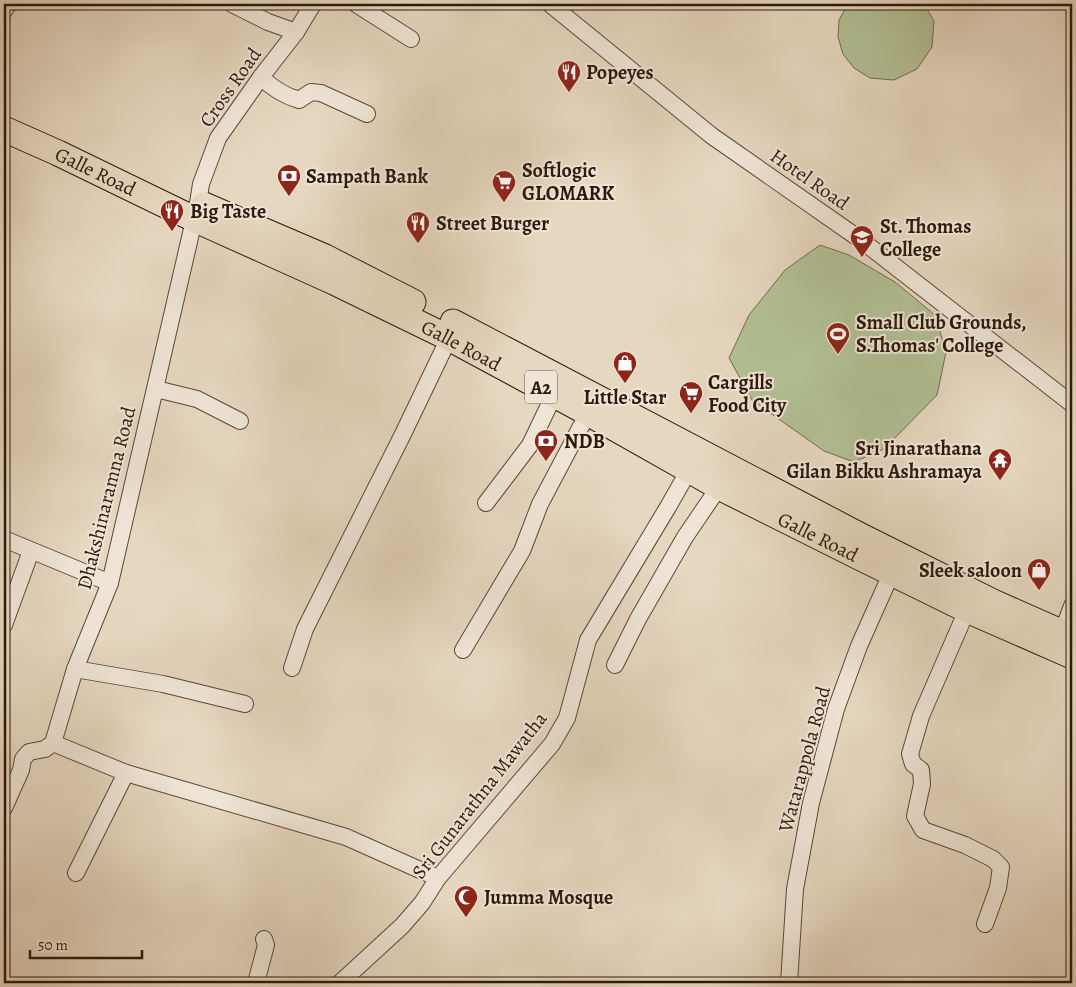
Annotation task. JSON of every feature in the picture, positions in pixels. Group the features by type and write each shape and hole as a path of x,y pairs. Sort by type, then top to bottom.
{"highway":[{"name":"Galle Road","path":"4,115 73,144 196,211 334,282 449,338 588,413 694,460 776,492 895,564 966,610 1065,643"},
{"name":"Galle Road","path":"4,129 196,211 324,257 513,352 694,460 719,487 895,564 993,602 1065,643"}],"street":[{"path":"4,12 8,4"},
{"path":"232,4 268,22 296,32"},
{"name":"Cross Road","path":"196,211 201,184 218,138 296,32 313,4"},
{"path":"356,4 411,39"},
{"name":"Hotel Road","path":"550,4 712,136 861,240 1072,404"},
{"path":"261,78 290,98 299,100 311,92 322,93 367,114"},
{"name":"Dhakshinaramna Road","path":"53,743 74,669 110,582 196,211"},
{"path":"292,668 305,629 449,338"},
{"path":"156,389 197,400 240,421"},
{"path":"486,503 530,445 554,394"},
{"path":"463,650 522,551 540,504 588,413"},
{"name":"Sri Gunarathna Mawatha","path":"340,983 402,926 422,903 438,878 552,744 567,718 588,640 694,460"},
{"path":"616,665 638,619 685,537 719,487"},
{"path":"4,539 110,582"},
{"path":"4,625 31,551"},
{"name":"Watarappola Road","path":"789,983 795,889 811,803 836,709 859,646 895,564"},
{"path":"1065,643 1072,606"},
{"path":"966,610 921,716 910,754 913,764 921,770 922,784 915,816 924,830 965,845 992,859 1001,867 998,888 985,924"},
{"path":"74,669 163,684 245,704"},
{"path":"4,808 21,770 23,759 28,752 46,749 53,743 126,773 346,837 438,878"},
{"path":"76,873 126,773"},
{"path":"256,983 266,945 264,939"}],"green space":[{"path":"848,4 924,4 934,21 932,47 917,69 894,80 870,78 854,68 843,54 838,37 839,20"},
{"name":"Small Club Grounds, S.Thomas' College","path":"820,245 849,255 895,282 935,315 946,352 937,395 884,449 854,462 824,451 752,400 729,358 749,315 785,270"}],"place":[{"name":"Popeyes","path":"569,93"},
{"name":"Sampath Bank","path":"289,197"},
{"name":"Softlogic GLOMARK","path":"504,203"},
{"name":"Big Taste","path":"172,232"},
{"name":"Street Burger","path":"418,244"},
{"name":"St. Thomas College","path":"862,258"},
{"name":"Small Club Grounds, S.Thomas' College","path":"838,355"},
{"name":"Little Star","path":"625,384"},
{"name":"Cargills Food City","path":"691,414"},
{"name":"NDB","path":"546,462"},
{"name":"Sri Jinarathana Gilan Bikku Ashramaya","path":"1000,481"},
{"name":"Sleek saloon","path":"1039,591"},
{"name":"Jumma Mosque","path":"466,918"}]}
